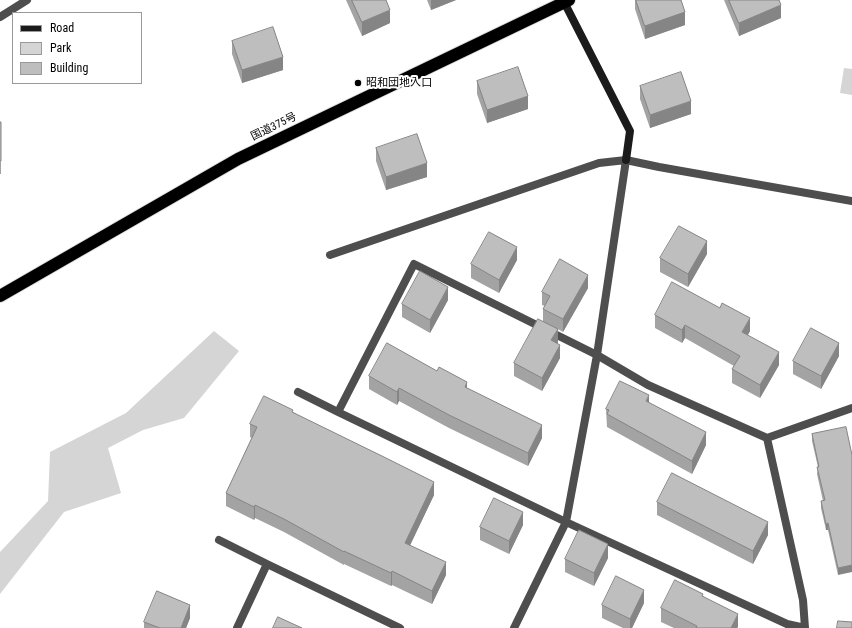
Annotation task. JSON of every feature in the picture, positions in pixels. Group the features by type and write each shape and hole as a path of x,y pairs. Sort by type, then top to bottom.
{"highway":[{"name":"国道375号","path":"0,296 238,159 566,1"}],"street":[{"path":"0,17 27,0"},
{"path":"514,628 566,522 597,355 630,131 566,1"},
{"path":"330,255 599,163 626,160 852,201"},
{"path":"338,412 414,264 597,355 648,385 767,438 852,408"},
{"path":"298,392 566,522 787,624 805,628 803,600 767,438"},
{"path":"219,540 400,628"},
{"path":"237,628 267,564"}],"green space":[{"path":"844,68 852,69 852,95 840,93"},
{"path":"214,331 239,351 184,418 143,430 108,448 121,493 64,512 0,594 0,552 48,501 50,452 126,413"}],"building":[{"path":"352,0 386,0 390,10 362,22"},
{"path":"636,0 681,0 685,12 645,26"},
{"path":"729,0 779,0 781,5 739,23"},
{"path":"273,27 283,57 242,70 232,41"},
{"path":"518,67 528,96 487,110 477,81"},
{"path":"681,72 691,101 650,115 640,86"},
{"path":"1,122 1,161 0,161"},
{"path":"417,134 427,163 386,177 376,148"},
{"path":"679,226 707,241 688,274 660,258"},
{"path":"489,232 517,247 499,280 471,264"},
{"path":"560,259 588,275 563,319 543,309 550,296 542,292"},
{"path":"420,271 448,287 430,320 402,304"},
{"path":"672,282 720,308 722,303 750,318 742,332 779,352 760,385 732,369 740,356 685,325 682,330 655,315"},
{"path":"538,319 558,329 551,340 560,345 542,378 514,363"},
{"path":"811,328 839,343 821,376 793,361"},
{"path":"387,343 437,371 439,367 467,382 465,387 542,425 528,453 449,415 399,388 397,392 369,376"},
{"path":"620,381 649,395 646,401 706,432 692,461 607,414 609,410 606,409"},
{"path":"264,396 293,410 292,412 434,482 405,543 446,562 432,591 392,571 391,573 344,552 284,519 255,505 254,507 226,493 257,427 250,424"},
{"path":"846,427 852,455 852,565 838,568 828,523 826,524 821,501 825,500 817,467 819,467 812,434"},
{"path":"672,473 768,522 753,551 657,502"},
{"path":"494,498 523,512 509,541 480,527"},
{"path":"579,530 608,544 594,573 565,559"},
{"path":"616,576 644,590 630,619 602,605"},
{"path":"675,580 703,594 702,596 738,614 731,628 696,628 697,626 661,608"},
{"path":"157,591 190,605 181,628 160,628 144,622"},
{"path":"278,617 302,628 273,628"},
{"path":"838,621 852,622 852,628 837,628"}],"place":[{"name":"昭和団地入口","path":"358,83"}]}
